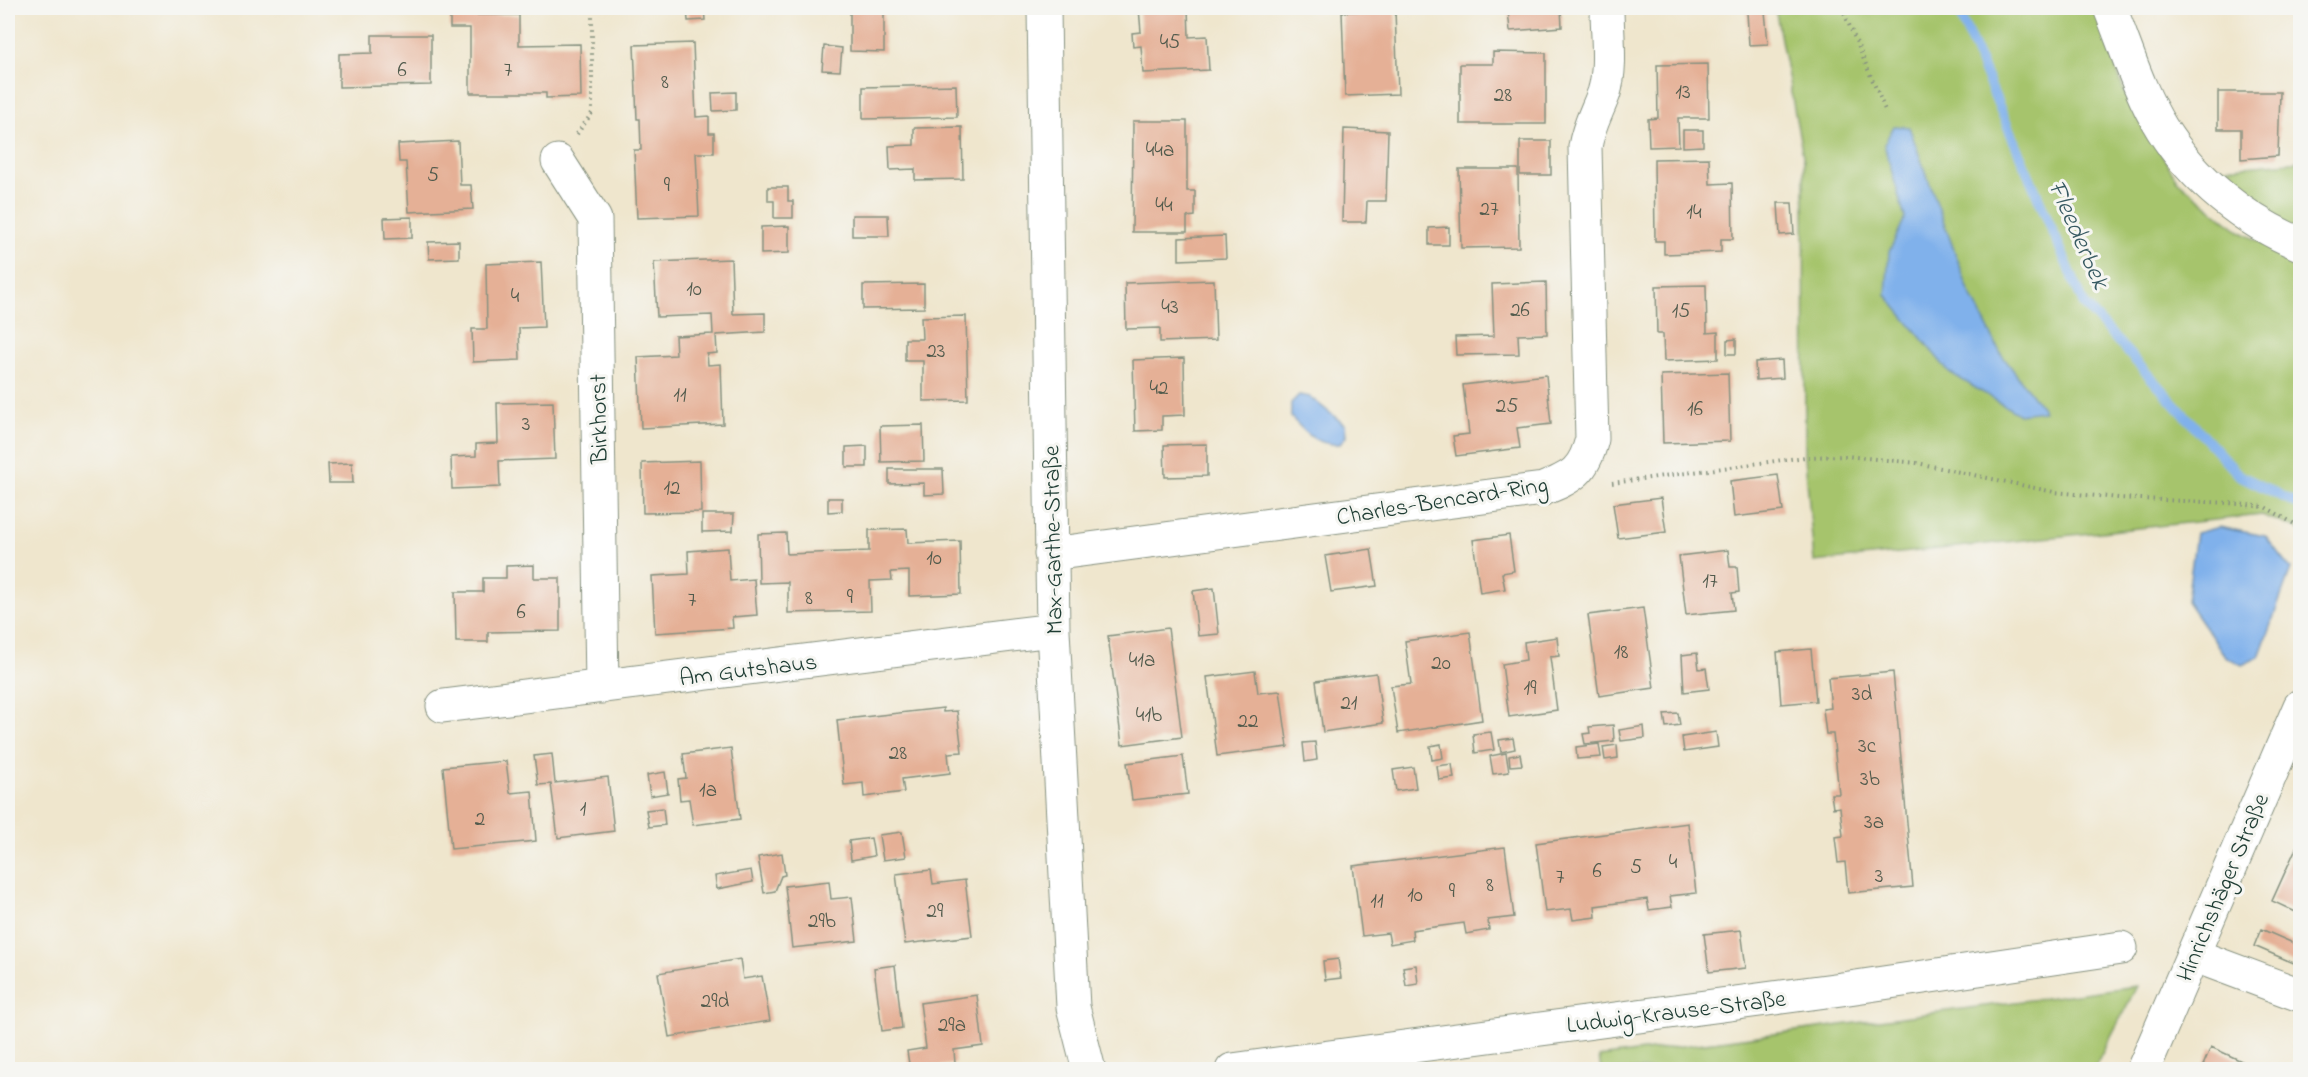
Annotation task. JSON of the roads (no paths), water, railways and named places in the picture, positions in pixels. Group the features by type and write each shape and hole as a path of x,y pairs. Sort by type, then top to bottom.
{"street":[{"name":"Max-Garthe-Straße","path":"1044,8 1053,630 1072,1007 1089,1070"},
{"name":"Charles-Bencard-Ring","path":"1051,554 1543,489 1570,478 1587,459 1592,440 1585,147 1587,129 1604,92 1608,68 1611,8"},
{"path":"2110,8 2139,83 2161,128 2186,162 2234,207 2301,244"},
{"name":"Birkhorst","path":"558,161 595,219 602,687"},
{"name":"Am Gutshaus","path":"443,706 1053,630"},
{"name":"Hinrichshäger Straße","path":"2143,1070 2301,705"},
{"name":"Ludwig-Krause-Straße","path":"1232,1070 1838,990 2121,948"},
{"path":"2193,955 2301,995"}],"water":[{"path":"1894,126 1909,127 1969,291 2001,354 2044,411 2018,414 1949,372 1886,295 1889,252 1905,218 1884,144"},
{"path":"1299,395 1310,397 1345,425 1346,436 1340,444 1324,443 1312,437 1291,417 1291,403"},
{"path":"2219,527 2265,536 2291,569 2259,657 2242,665 2225,656 2187,601 2196,533"}],"waterway":[{"name":"Fleederbek","path":"1957,8 2084,304 2239,475 2300,505"}]}
